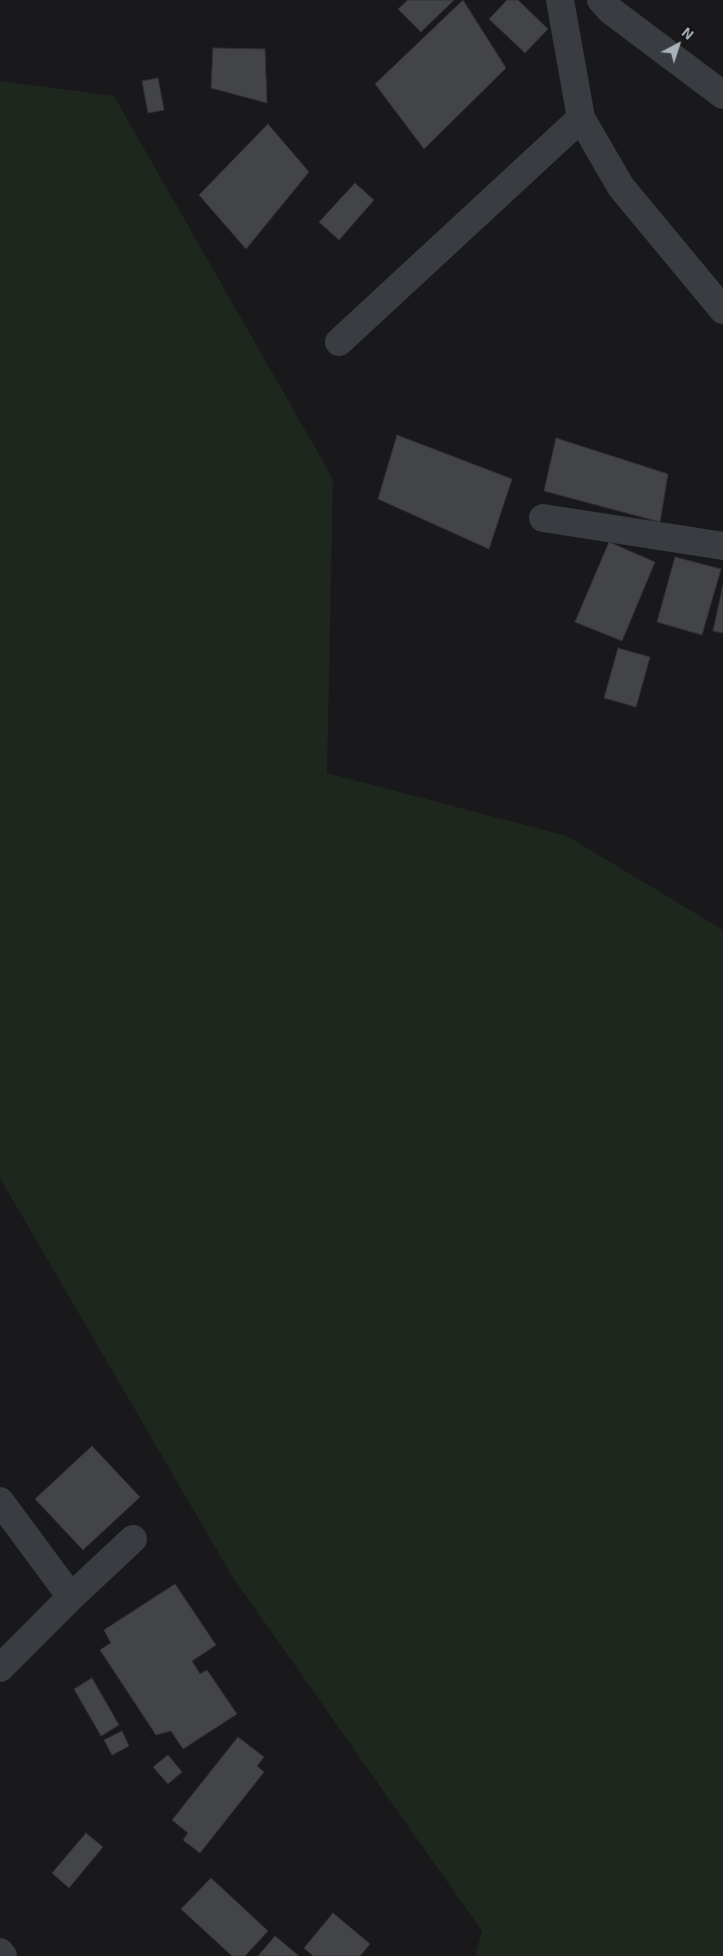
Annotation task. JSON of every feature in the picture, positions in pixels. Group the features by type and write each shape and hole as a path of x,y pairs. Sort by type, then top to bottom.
{"street":[{"path":"560,0 581,118 621,187 723,310"},
{"path":"601,0 610,10 723,95"},
{"path":"339,342 581,118"},
{"path":"543,518 723,546"},
{"path":"0,1501 71,1597"},
{"path":"0,1668 71,1597 133,1540"}],"shaded area":[{"path":"0,81 114,96 333,479 327,773 567,836 723,930 723,1956 475,1956 482,1931 232,1576 0,1178"}],"building":[{"path":"408,0 454,0 421,32 398,9"},
{"path":"463,0 506,68 424,149 375,84"},
{"path":"507,0 518,0 548,29 525,53 489,19"},
{"path":"213,48 265,49 267,103 211,88"},
{"path":"158,78 164,110 148,113 142,81"},
{"path":"268,124 309,172 246,249 199,195"},
{"path":"355,183 374,200 339,240 319,222"},
{"path":"397,435 512,479 489,549 378,499"},
{"path":"556,438 668,474 660,522 544,491"},
{"path":"609,542 655,562 622,641 575,622"},
{"path":"675,557 721,569 702,635 657,622"},
{"path":"723,585 723,633 713,631"},
{"path":"618,648 650,657 636,707 604,698"},
{"path":"92,1446 140,1497 83,1550 35,1499"},
{"path":"175,1584 216,1645 192,1661 200,1674 207,1670 237,1714 183,1749 171,1731 156,1735 100,1650 111,1643 104,1630"},
{"path":"92,1678 119,1725 101,1736 74,1689"},
{"path":"122,1731 129,1746 112,1755 104,1740"},
{"path":"238,1737 264,1757 257,1766 264,1772 200,1853 183,1840 188,1833 172,1820"},
{"path":"168,1755 182,1772 168,1784 153,1767"},
{"path":"86,1833 103,1847 69,1888 52,1873"},
{"path":"211,1878 268,1931 245,1956 232,1956 181,1909"},
{"path":"333,1913 370,1944 360,1956 313,1956 304,1948"},
{"path":"275,1936 299,1956 258,1956"}]}
